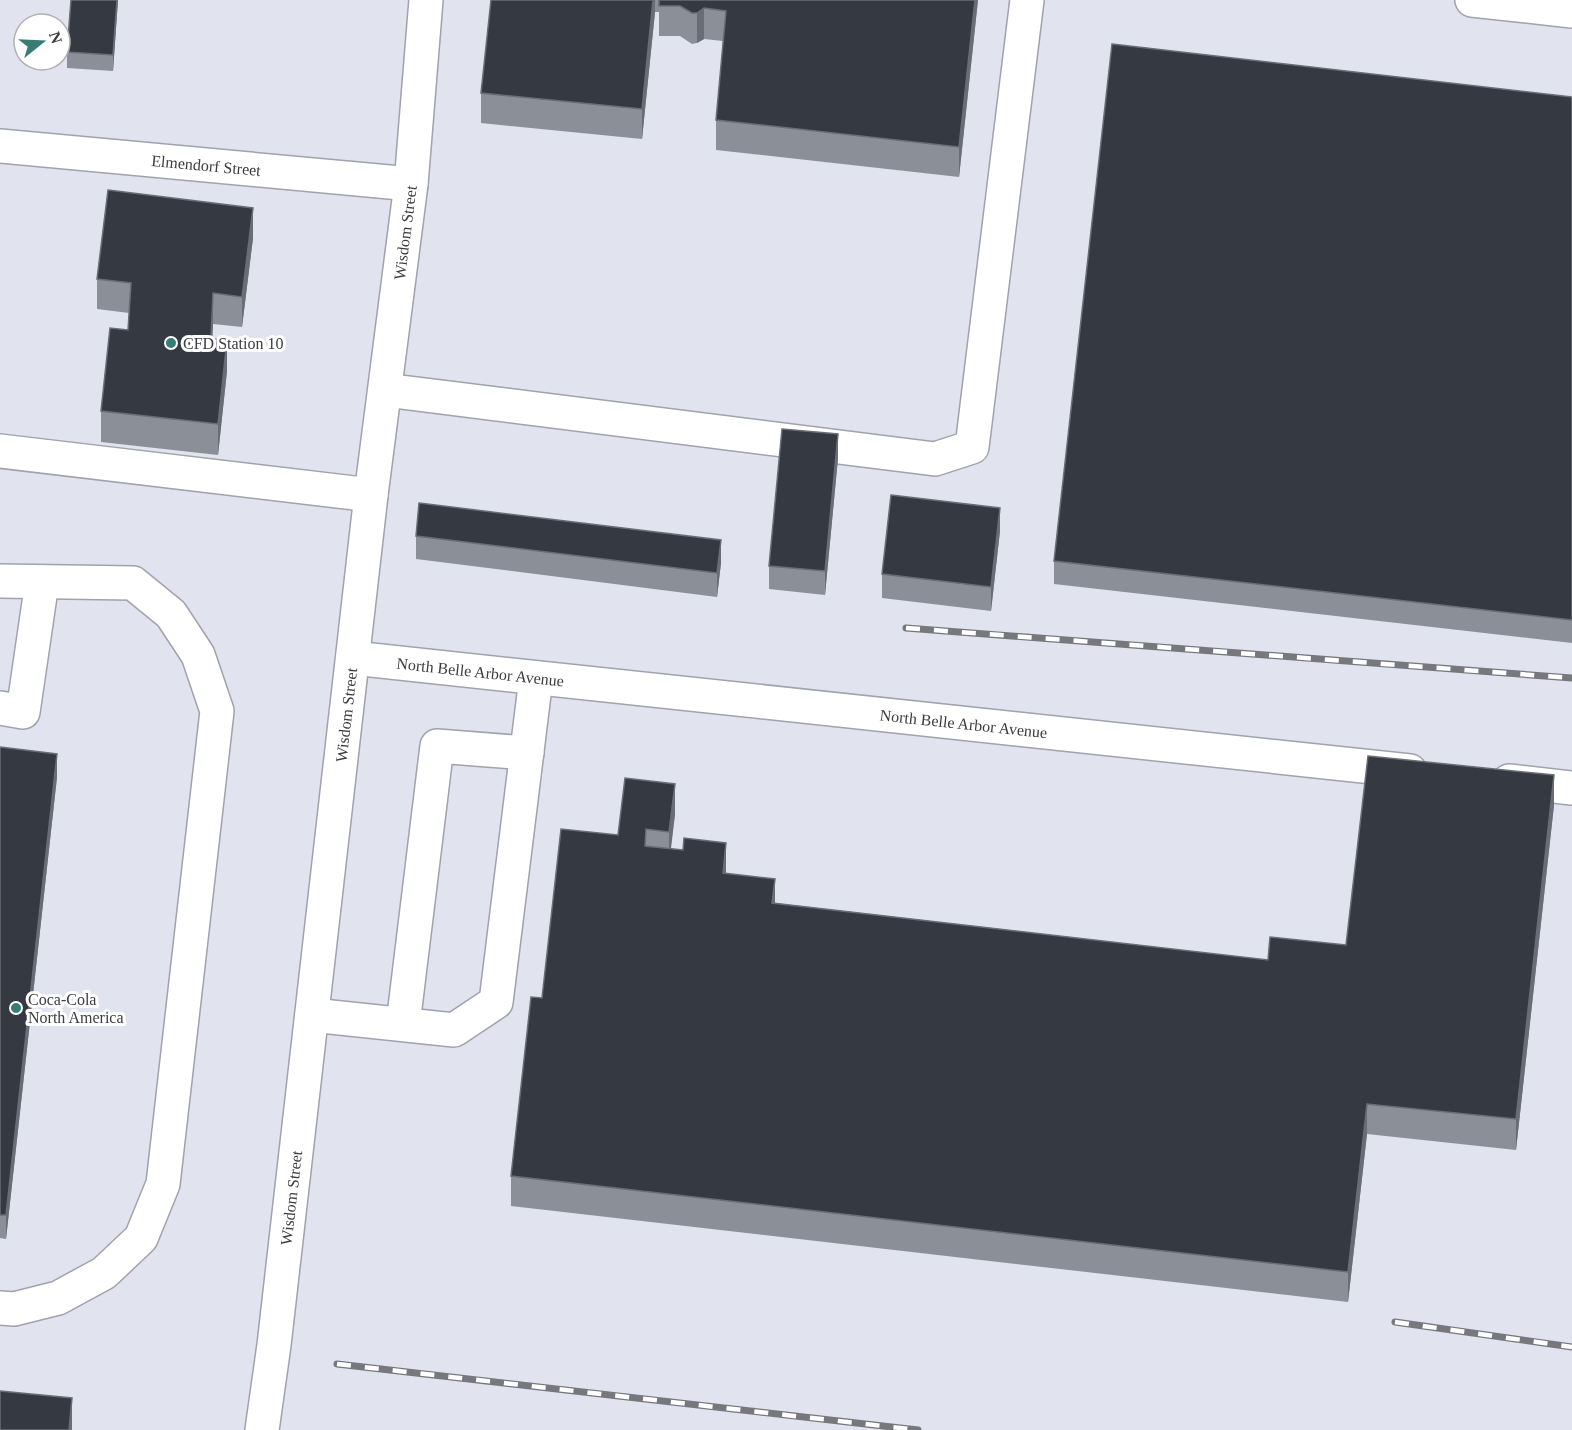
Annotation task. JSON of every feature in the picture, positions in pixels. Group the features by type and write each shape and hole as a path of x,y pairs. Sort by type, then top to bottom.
{"street":[{"name":"Wisdom Street","path":"262,1430 411,184 426,0"},
{"path":"385,390 935,459 972,447 1027,0"},
{"path":"1472,0 1572,11"},
{"name":"Elmendorf Street","path":"0,146 411,184"},
{"path":"0,451 372,495"},
{"path":"0,581 133,583 171,614 198,655 217,711 163,1184 141,1238 104,1273 58,1298 14,1310 0,1308"},
{"path":"0,708 22,712 42,582"},
{"name":"North Belle Arbor Avenue","path":"353,658 1441,774"},
{"path":"312,1015 454,1030 496,1002 536,678"},
{"path":"403,1024 437,746 527,753"},
{"path":"1477,778 1572,788"}],"building":[{"path":"71,0 117,0 113,55 72,52 72,12 70,12"},
{"path":"491,0 653,0 642,109 481,93"},
{"path":"659,0 975,0 959,147 716,120 726,11 704,8 697,13 692,13 680,6 659,6"},
{"path":"1112,44 1572,97 1572,620 1054,561"},
{"name":"CFD Station 10","path":"108,190 253,208 242,297 213,293 211,339 227,340 218,424 101,411 110,328 128,330 131,283 97,279"},
{"path":"782,429 838,434 825,571 769,566"},
{"path":"891,495 1000,508 991,587 882,574"},
{"path":"419,503 721,540 717,573 416,536"},
{"name":"Coca-Cola North America","path":"0,747 57,754 6,1215 0,1215"},
{"path":"1368,756 1554,775 1516,1119 1367,1104 1348,1272 511,1176 531,997 542,998 561,829 618,835 625,778 675,784 669,832 646,829 645,846 683,850 684,838 726,843 723,873 775,879 772,903 1268,960 1270,937 1346,945"},
{"path":"0,1391 72,1398 69,1430 0,1430"}],"railway":[{"path":"906,628 1572,678"},
{"path":"1395,1322 1572,1347"},
{"path":"337,1364 918,1430"}],"place":[{"name":"CFD Station 10","path":"171,343"},
{"name":"Coca-Cola North America","path":"16,1008"}]}
